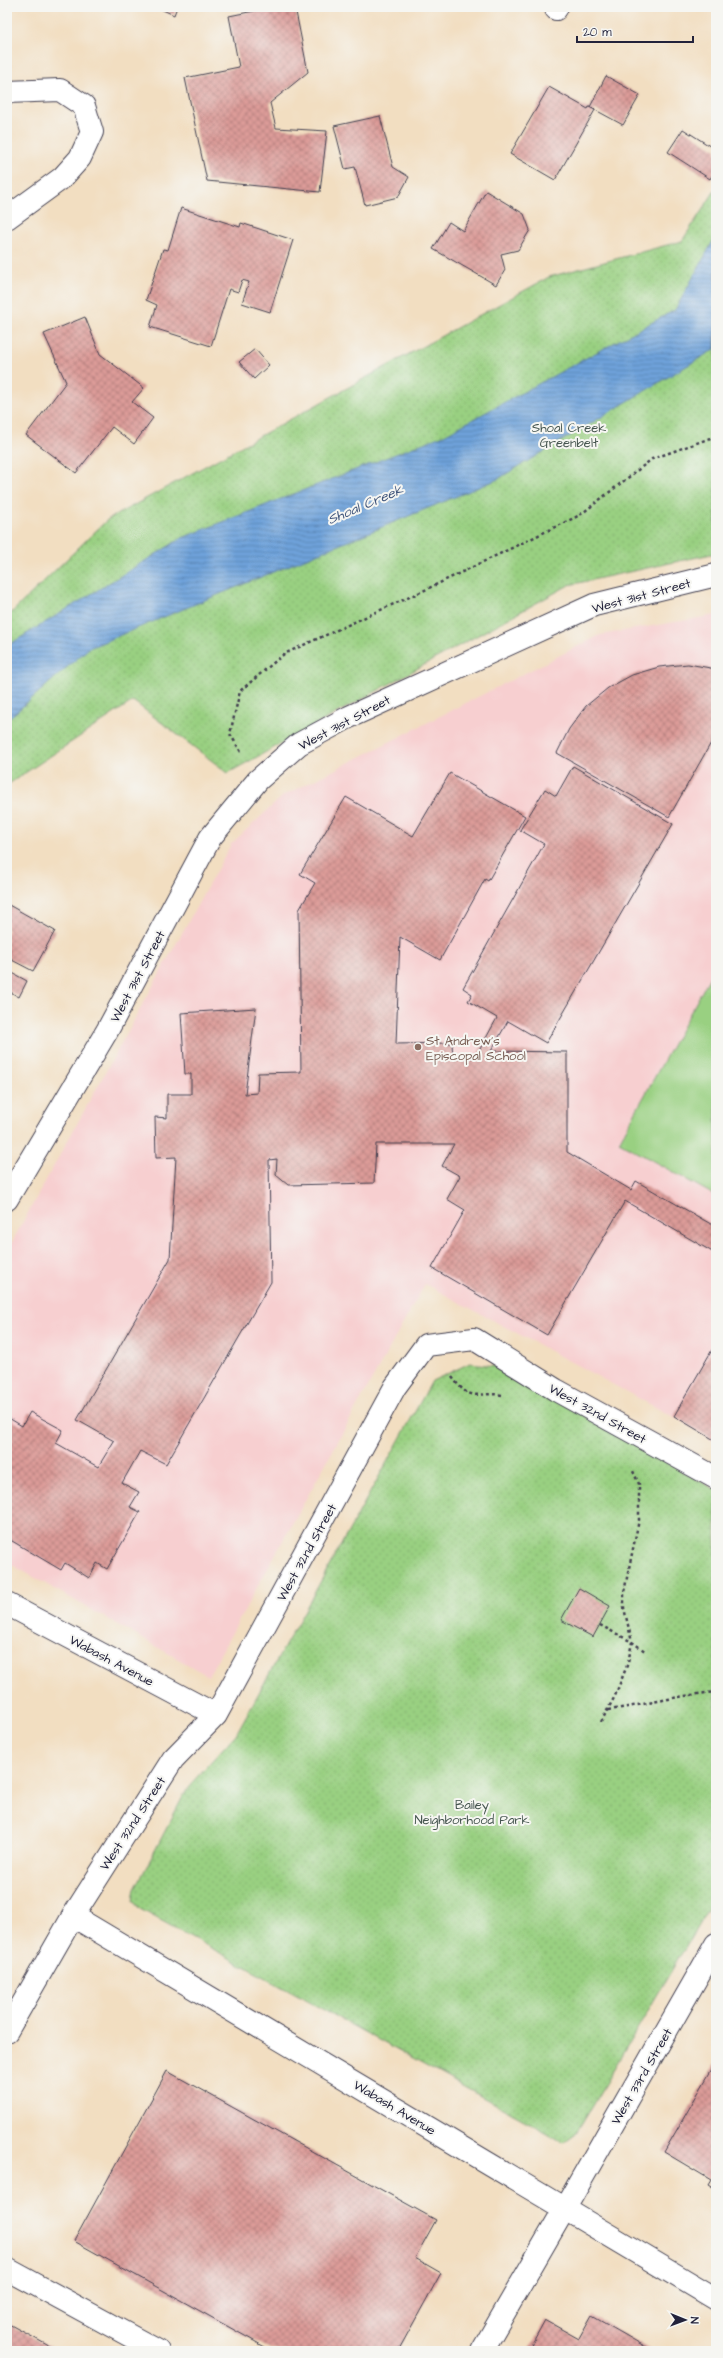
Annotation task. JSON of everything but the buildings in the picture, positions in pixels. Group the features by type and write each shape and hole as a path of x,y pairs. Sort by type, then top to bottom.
{"street":[{"path":"7,92 60,90 84,106 92,132 80,158 62,178 7,218"},
{"name":"West 31st Street","path":"7,1198 107,1030 210,838 258,780 299,744 348,717 594,605 716,575"},
{"name":"West 32nd Street","path":"7,2031 73,1916 174,1758 216,1715 395,1387 426,1345 474,1339 556,1390 716,1478"},
{"name":"Wabash Avenue","path":"7,1604 216,1715"},
{"name":"Wabash Avenue","path":"73,1916 716,2299"},
{"name":"West 33rd Street","path":"482,2351 716,1944"},
{"path":"7,2270 158,2351"}],"path":[{"path":"258,780 230,734 240,690 284,654 427,589 580,515 652,459 716,436"},
{"path":"452,1377 466,1394 477,1396 506,1396"},
{"path":"601,1722 608,1710 628,1663 632,1642 624,1608 624,1592 639,1520 640,1497 639,1484 631,1468 627,1464"},
{"path":"600,1625 632,1642 645,1651"},
{"path":"608,1710 637,1706 684,1695 716,1692"}],"shaded area":[{"name":"St Andrew's Episcopal School","path":"716,615 716,1443 681,1421 425,1284 208,1676 7,1562 7,1251 231,844 283,796 600,635"}],"green space":[{"name":"Shoal Creek Greenbelt","path":"716,189 716,553 569,585 228,773 133,701 7,785 7,617 107,520 549,277 682,241"},
{"path":"716,966 716,1196 619,1142"},
{"name":"Bailey Neighborhood Park","path":"470,1363 495,1366 716,1490 716,1895 576,2133 564,2142 140,1909 133,1901 135,1889 188,1787 236,1734 432,1381"}],"water":[{"name":"Shoal Creek","path":"716,236 715,349 496,480 89,648 7,720 7,646 182,538 444,435 675,310"}],"place":[{"name":"St Andrew's Episcopal School","path":"418,1047"}]}
